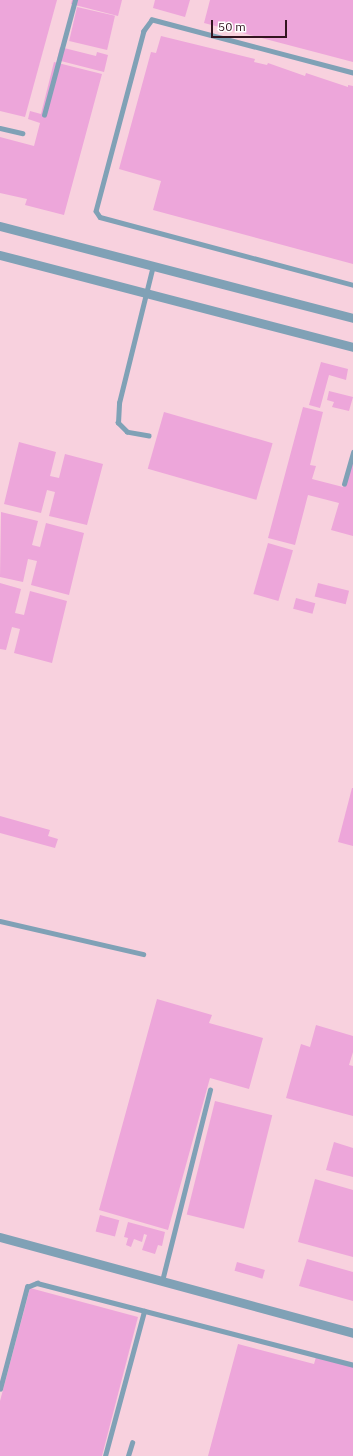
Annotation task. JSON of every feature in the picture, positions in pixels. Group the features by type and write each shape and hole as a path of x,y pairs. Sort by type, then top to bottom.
{"street":[{"path":"0,226 353,318"},
{"path":"0,254 353,347"},
{"path":"0,1238 353,1333"}],"lane":[{"path":"44,115 75,0"},
{"path":"353,73 152,20 144,31 96,211 100,217 353,285"},
{"path":"0,128 22,133"},
{"path":"149,436 127,432 118,423 119,404 152,266"},
{"path":"344,484 353,452"},
{"path":"0,921 143,954"},
{"path":"162,1282 210,1090"},
{"path":"0,1389 30,1285 37,1283 353,1366"},
{"path":"104,1456 144,1311"},
{"path":"128,1456 132,1443"}],"shaded area":[{"path":"0,0 353,0 353,1456 0,1456"}],"building":[{"path":"0,0 57,0 25,117 0,111"},
{"path":"72,0 122,0 118,16 71,4"},
{"path":"155,0 190,0 185,17 153,8"},
{"path":"210,0 353,0 353,62 204,23"},
{"path":"77,7 115,16 107,50 69,41"},
{"path":"161,36 255,59 254,62 267,65 268,63 305,76 306,73 348,87 348,85 353,86 353,264 153,210 161,181 119,169 151,52 156,53"},
{"path":"60,47 96,56 97,52 108,55 104,72 57,60"},
{"path":"54,62 102,74 64,215 25,205 27,199 0,193 0,137 34,146 40,123 28,119 30,111 41,114"},
{"path":"321,362 348,369 346,380 329,375 320,408 309,405"},
{"path":"329,391 353,397 349,411 332,407 334,402 327,400"},
{"path":"303,407 323,412 310,465 316,466 312,479 343,487 353,454 353,536 331,530 339,503 308,495 295,545 268,538"},
{"path":"164,412 273,443 256,500 148,469"},
{"path":"19,442 56,452 50,476 59,478 65,454 103,464 87,525 49,516 55,492 47,490 41,513 4,504"},
{"path":"1,512 38,521 32,545 40,547 46,523 84,533 69,595 31,585 37,561 28,559 23,582 0,577"},
{"path":"268,543 293,550 278,601 253,594"},
{"path":"0,583 21,589 15,613 24,615 30,591 67,601 52,663 14,653 20,629 12,627 6,650 0,649"},
{"path":"318,583 349,591 346,604 315,597"},
{"path":"296,598 315,603 312,614 293,609"},
{"path":"353,788 353,846 338,842"},
{"path":"0,816 50,830 48,836 58,839 55,848 0,833"},
{"path":"157,999 212,1015 209,1023 263,1038 249,1089 210,1078 168,1230 99,1210"},
{"path":"316,1025 353,1036 353,1052 349,1065 353,1066 353,1116 286,1098 301,1044 310,1047"},
{"path":"215,1101 272,1115 244,1229 187,1215"},
{"path":"334,1142 353,1148 353,1177 326,1170"},
{"path":"315,1179 353,1190 353,1257 298,1242"},
{"path":"100,1215 119,1220 115,1237 96,1231"},
{"path":"128,1222 165,1232 162,1246 158,1245 155,1254 142,1250 147,1235 144,1234 142,1242 134,1239 131,1247 126,1245 128,1238 124,1237"},
{"path":"307,1259 353,1272 353,1301 299,1286"},
{"path":"237,1262 265,1270 262,1279 235,1271"},
{"path":"30,1288 138,1317 102,1456 0,1456 0,1401"},
{"path":"238,1344 314,1364 316,1357 353,1367 353,1456 208,1456"}]}
